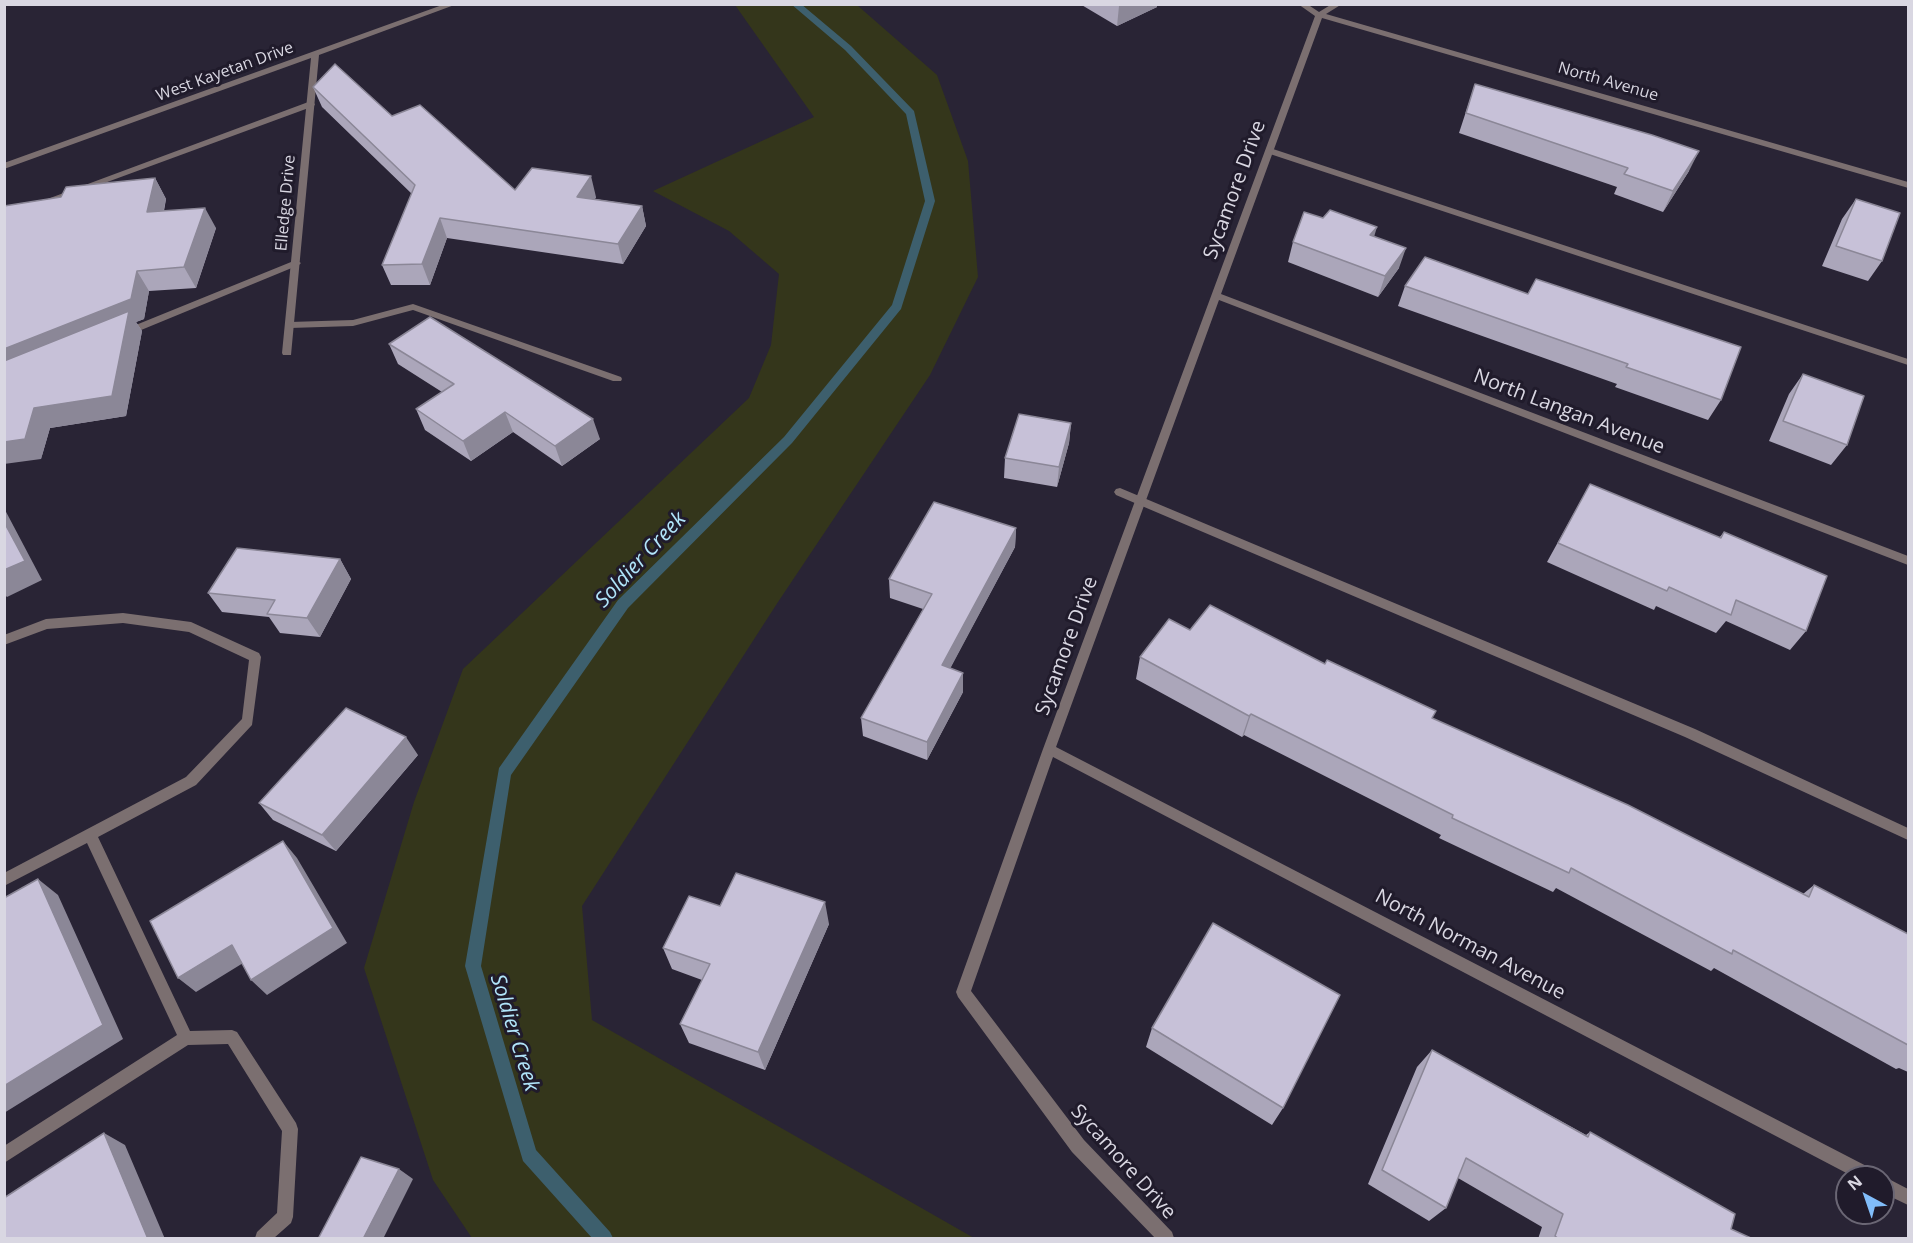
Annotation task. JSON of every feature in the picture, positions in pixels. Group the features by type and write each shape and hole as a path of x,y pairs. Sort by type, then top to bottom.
{"street":[{"name":"West Kayetan Drive","path":"4,166 315,56 454,4"},
{"name":"North Avenue","path":"1300,4 1319,15 1908,185"},
{"path":"1319,15 1339,4"},
{"name":"Sycamore Drive","path":"1166,1239 1078,1146 963,993 1319,15"},
{"name":"Elledge Drive","path":"287,353 315,56"},
{"path":"26,208 311,104"},
{"path":"1270,150 1908,362"},
{"path":"112,338 296,263"},
{"name":"North Langan Avenue","path":"1218,296 1908,561"},
{"path":"290,325 353,323 413,307 617,379"},
{"path":"1120,492 1690,733 1908,834"},
{"path":"4,640 46,624 123,618 191,627 255,657 248,721 191,781 4,880"},
{"name":"North Norman Avenue","path":"1050,749 1847,1165"},
{"path":"90,834 186,1038"},
{"path":"4,1155 186,1038 232,1036 290,1129 285,1217 263,1239"}],"green space":[{"path":"735,5 857,5 937,75 968,161 978,277 930,375 778,602 582,906 592,1020 974,1238 472,1238 433,1180 364,968 414,802 463,669 749,398 771,345 779,274 729,231 653,191 814,117"}],"building":[{"path":"335,64 392,116 420,105 515,190 532,168 591,176 577,197 642,206 618,244 440,218 422,264 382,265 415,185 313,87"},
{"path":"1475,84 1652,135 1699,151 1673,191 1624,174 1628,168 1466,113"},
{"path":"155,178 147,212 205,208 184,267 137,271 131,299 4,349 4,206 61,197 66,187"},
{"path":"1856,199 1900,213 1882,261 1836,246"},
{"path":"1330,210 1377,227 1370,235 1406,248 1385,276 1293,242 1304,212 1323,218"},
{"path":"1425,257 1528,294 1536,279 1741,347 1721,400 1626,367 1628,364 1405,286"},
{"path":"129,311 112,396 34,408 25,439 4,442 4,361"},
{"path":"430,317 593,419 555,446 505,412 463,441 416,409 454,384 389,344"},
{"path":"1803,374 1864,396 1847,445 1783,421"},
{"path":"1019,414 1071,423 1059,467 1005,458"},
{"path":"1590,484 1721,538 1724,532 1827,576 1806,631 1736,600 1731,615 1669,587 1667,591 1558,543"},
{"path":"934,502 1016,528 942,665 963,673 927,742 861,718 932,594 889,579"},
{"path":"4,522 25,561 4,570"},
{"path":"237,548 340,559 307,618 267,614 275,600 208,593"},
{"path":"1210,605 1325,664 1327,660 1436,711 1432,718 1628,805 1809,897 1814,885 1908,934 1908,1045 1733,950 1732,954 1571,868 1569,873 1452,818 1453,815 1251,714 1249,716 1140,657 1169,619 1190,630"},
{"path":"346,708 406,737 322,835 259,803"},
{"path":"283,841 333,928 251,980 232,945 178,978 150,921"},
{"path":"736,873 825,902 758,1052 680,1024 710,964 663,948 689,896 720,906"},
{"path":"38,879 103,1025 4,1086 4,898"},
{"path":"1213,923 1340,995 1283,1108 1152,1028"},
{"path":"1432,1050 1588,1137 1590,1132 1735,1214 1731,1229 1753,1239 1559,1239 1555,1236 1563,1214 1466,1158 1446,1208 1382,1170"},
{"path":"104,1133 148,1239 4,1239 4,1198"},
{"path":"361,1157 399,1169 363,1239 318,1239"}],"waterway":[{"name":"Soldier Creek","path":"604,1238 529,1155 473,966 504,773 623,604 788,440 897,306 930,201 911,113 848,48 795,4"}]}
